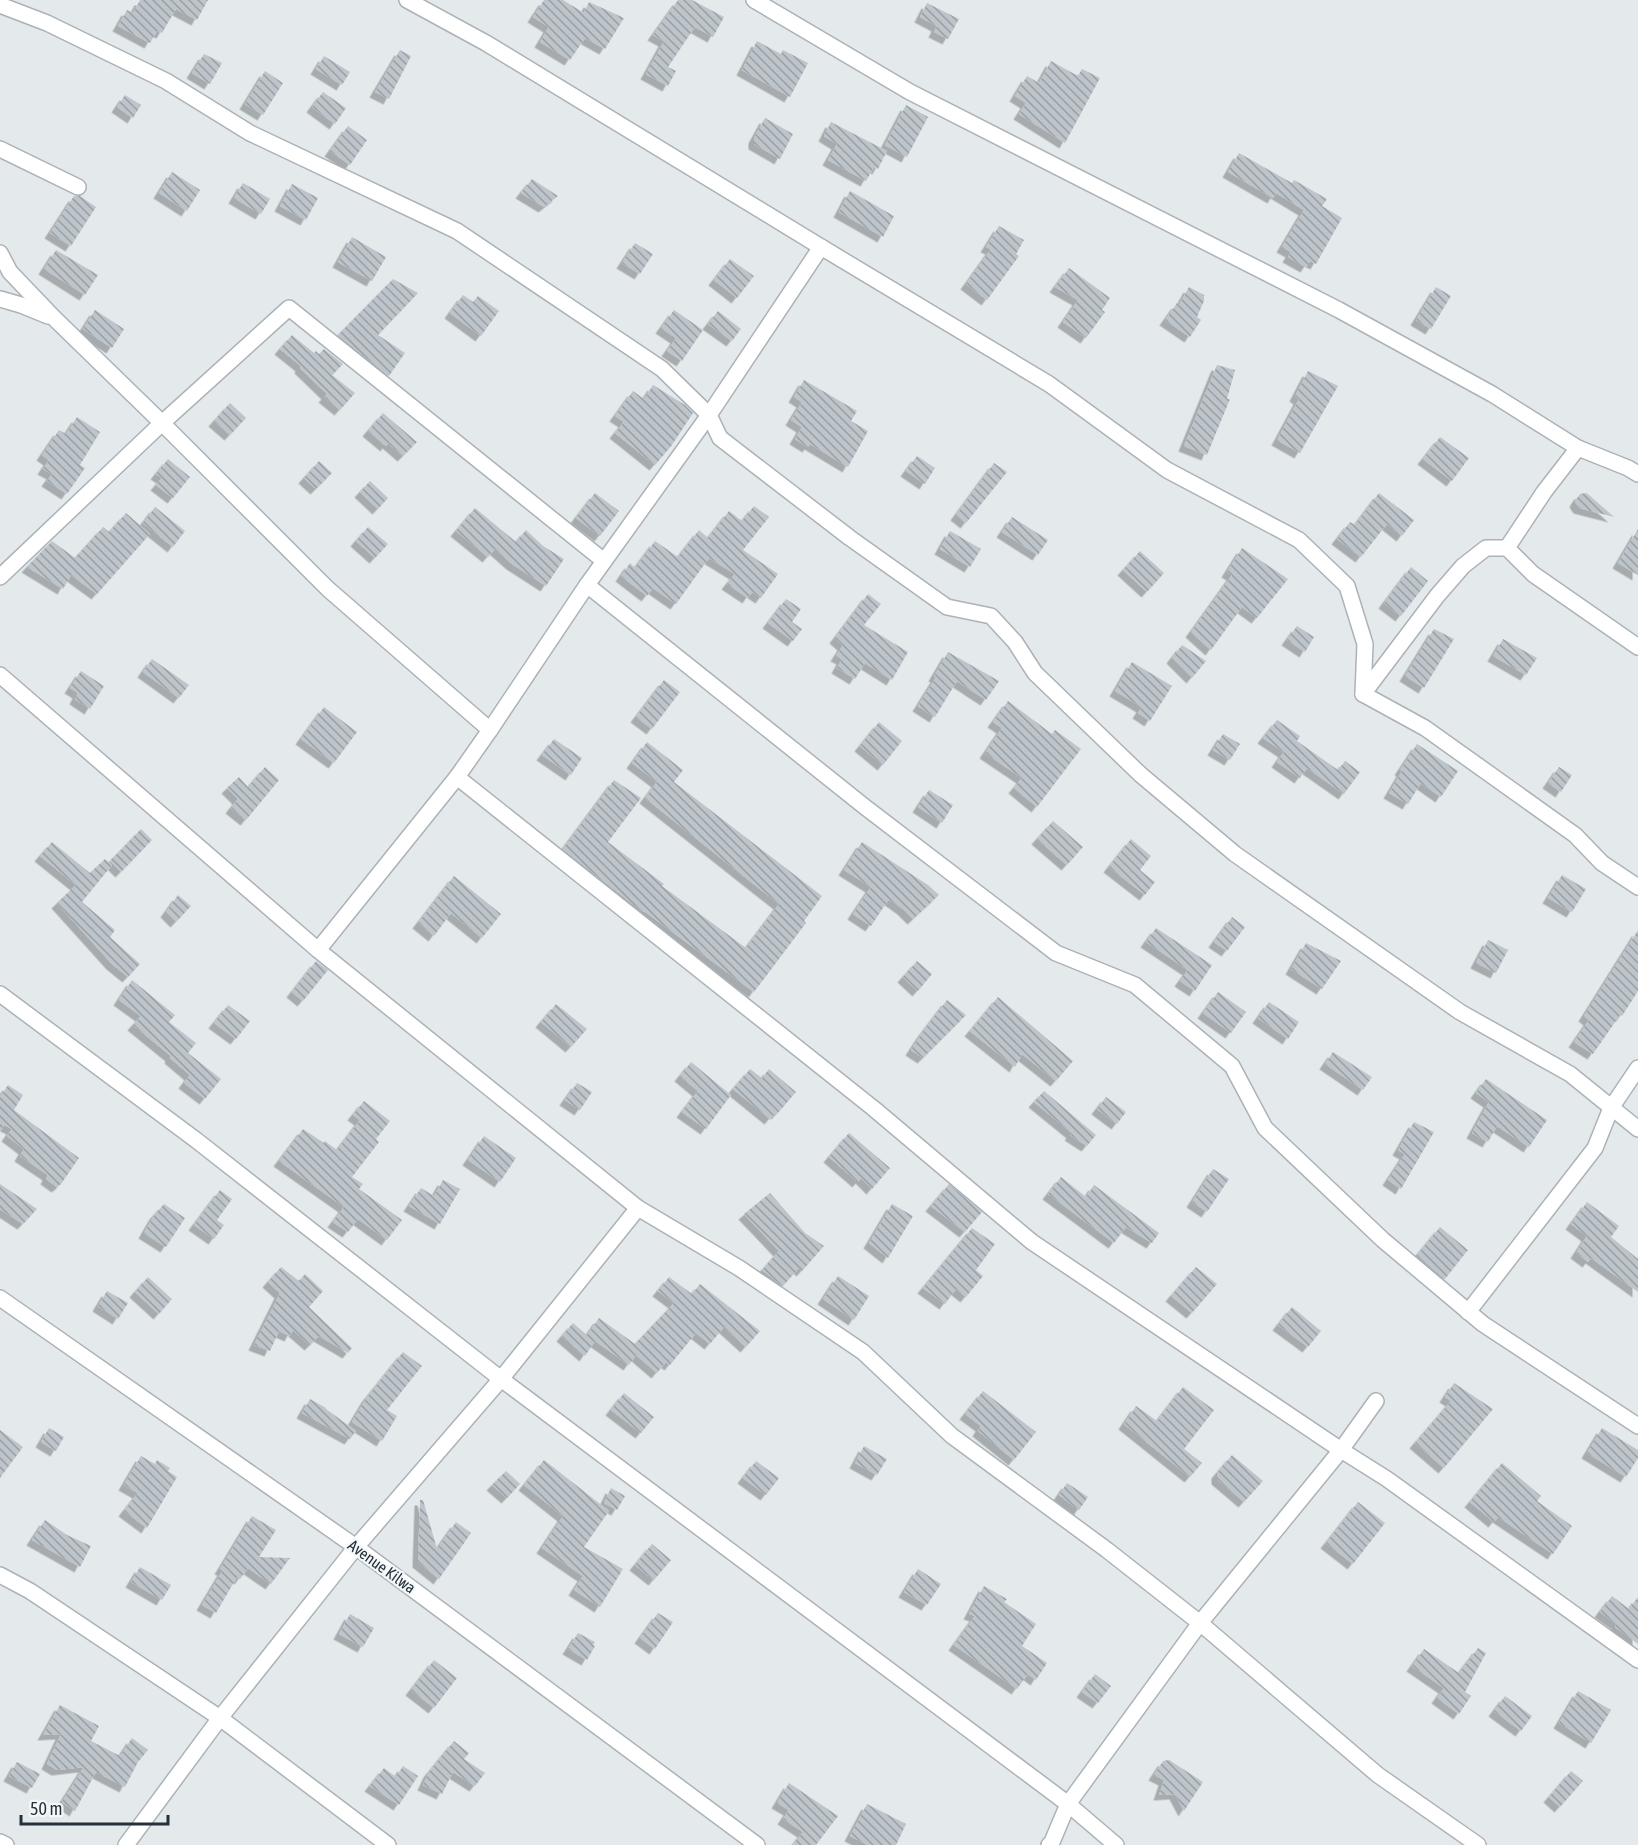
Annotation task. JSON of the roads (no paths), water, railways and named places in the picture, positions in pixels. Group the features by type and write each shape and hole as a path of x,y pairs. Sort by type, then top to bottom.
{"street":[{"path":"407,0 486,43 1049,384 1167,470 1299,540 1347,586 1365,644 1363,694"},
{"path":"754,0 910,92 1339,310 1492,394 1578,448 1638,474"},
{"path":"0,5 47,23 166,81 250,133 457,231 662,369 709,415 720,438 850,538 947,607 991,616 1015,642 1035,673 1141,775 1235,854 1460,1012 1570,1074 1638,1129"},
{"path":"0,149 78,187"},
{"path":"318,950 457,777 587,585 709,415 820,247"},
{"path":"0,253 10,272 54,318 328,589 490,730"},
{"path":"0,299 54,318"},
{"path":"0,577 162,423 289,308 604,561"},
{"path":"1507,548 1544,492 1578,448"},
{"path":"1363,694 1437,596 1463,566 1486,548 1507,548 1533,574 1638,647"},
{"path":"587,585 865,807 1056,953 1135,985 1232,1066 1265,1128 1383,1239 1483,1324 1638,1426"},
{"path":"0,675 318,950 638,1208 739,1268 863,1352 952,1436 1107,1550 1200,1623 1378,1775 1478,1845"},
{"path":"1363,694 1425,728 1575,835 1602,863 1638,887"},
{"path":"457,777 873,1108 1032,1242 1387,1479 1638,1660"},
{"path":"0,994 196,1140 501,1379 1068,1804 1116,1845"},
{"path":"1468,1312 1595,1148 1611,1108 1638,1068"},
{"path":"126,1845 220,1718 356,1547 501,1379 638,1208"},
{"name":"Avenue Kilwa","path":"0,1298 356,1547 757,1845"},
{"path":"1049,1845 1068,1804 1200,1623 1341,1450 1376,1401"},
{"path":"0,1575 30,1591 220,1718 388,1845"},
{"path":"0,1842 6,1845"}]}
